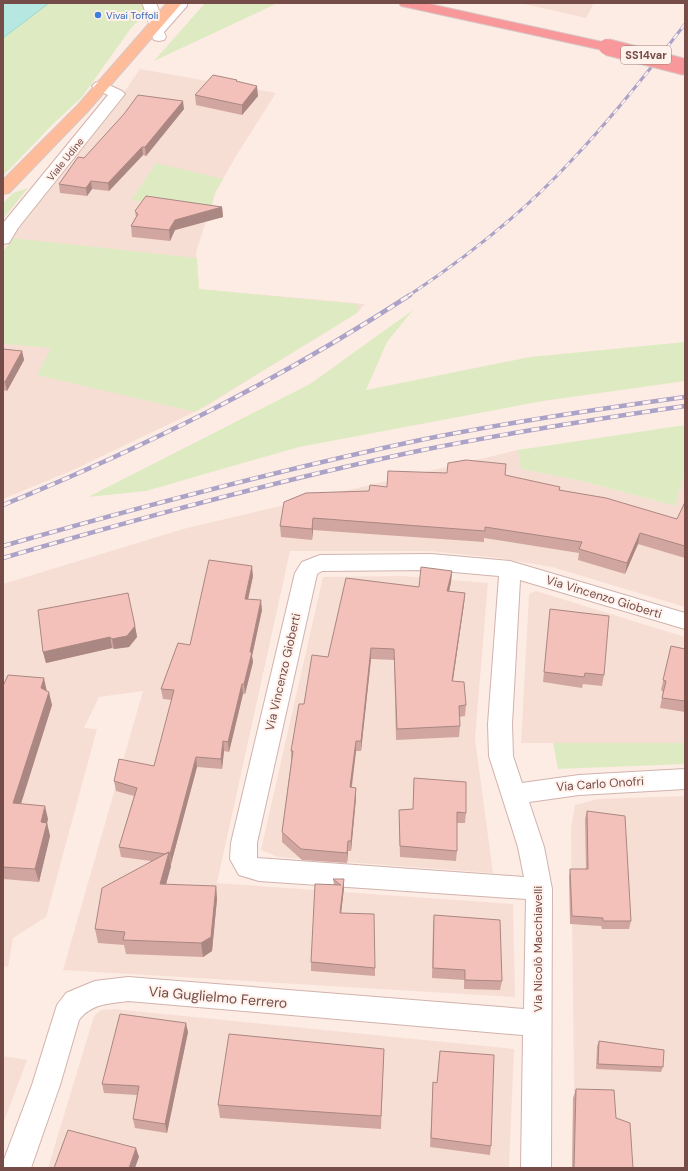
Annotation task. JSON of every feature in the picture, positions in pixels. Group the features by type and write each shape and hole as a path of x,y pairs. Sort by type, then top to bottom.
{"highway":[{"path":"406,3 607,47 685,67"},
{"name":"SS14var","path":"607,47 685,63"}],"main road":[{"path":"157,31 175,3"},
{"path":"157,31 191,3"},
{"name":"Viale Udine","path":"3,188 103,87 123,75 157,31"}],"street":[{"path":"149,3 153,11 157,31"},
{"path":"157,31 180,6 180,3"},
{"name":"Viale Udine","path":"3,239 10,226 117,94 103,87"},
{"name":"Via Vincenzo Gioberti","path":"539,889 259,870 248,867 243,859 244,843 306,572 310,567 320,563 431,562 510,569 685,621"},
{"name":"Via Nicolò Macchiavelli","path":"510,569 500,724 501,756 516,795 532,847 539,889 536,1168"},
{"name":"Via Carlo Onofri","path":"516,795 541,789 584,784 685,779"},
{"name":"Via Guglielmo Ferrero","path":"16,1168 46,1085 68,1014 76,1002 95,994 128,989 538,1023"}],"shaded area":[{"path":"520,3 594,3 586,18"},
{"path":"140,69 276,93 236,156 215,193 196,252 199,289 365,304 357,313 203,408 73,470 3,499 3,252 25,219 109,114"},
{"path":"518,450 522,469 582,481 675,506 685,471 685,607 552,567 498,558 429,551 290,551 217,883 513,904 515,997 63,970 143,691 99,697 84,728 97,729 46,917 13,938 8,967 3,966 3,584 183,529"},
{"path":"403,576 488,583 475,739 493,873 278,857 261,850 323,577"},
{"path":"536,591 685,637 685,743 521,743 529,594"},
{"path":"685,796 685,1168 575,1168 571,828 575,805 598,799"},
{"path":"114,1009 514,1049 509,1168 48,1168 94,1016 101,1010"},
{"path":"3,1056 27,1060 3,1124"}],"green space":[{"path":"3,3 156,3 131,28 82,97 54,123 3,176"},
{"path":"205,3 278,3 154,61"},
{"path":"156,163 223,179 215,193 210,212 131,200"},
{"path":"28,188 3,219 3,203 13,193"},
{"path":"12,238 197,258 199,289 358,304 357,313 195,412 37,375 51,348 3,344 3,252"},
{"path":"413,310 387,342 366,390 530,357 685,342 685,381 543,401 299,447 146,491 88,497 310,384"},
{"path":"685,425 685,471 675,506 582,481 521,469 518,450"},
{"path":"553,743 685,743 685,764 558,769"}],"water":[{"path":"3,3 49,3 3,38"}],"building":[{"path":"213,75 257,86 242,105 195,95"},
{"path":"138,95 183,101 145,147 142,147 108,183 91,181 86,188 59,184 78,157 84,158 124,114"},
{"path":"146,196 222,207 175,220 169,230 131,226 138,214 135,211"},
{"path":"3,349 22,351 5,382 3,381"},
{"path":"466,460 506,464 505,475 560,487 559,490 606,498 677,519 685,502 685,546 640,533 627,563 579,549 582,542 485,527 485,531 313,518 312,529 280,526 284,502 306,493 369,491 370,485 387,487 388,471 447,473 448,463"},
{"path":"209,560 252,566 245,599 261,600 250,652 252,652 244,684 242,684 228,742 223,741 221,759 196,757 170,854 169,852 165,854 119,847 137,788 114,781 119,759 154,766 174,690 161,689 178,643 190,645"},
{"path":"421,567 452,571 447,591 465,593 452,681 464,682 466,705 459,706 460,726 397,729 394,649 371,648 361,741 356,741 350,787 356,788 351,841 348,841 347,853 301,849 282,832 293,751 291,751 299,704 304,704 312,655 328,657 346,578 419,587"},
{"path":"128,593 135,626 127,636 112,639 110,637 43,652 38,610"},
{"path":"550,609 609,616 604,675 585,673 584,677 544,672"},
{"path":"671,646 685,649 685,701 662,698 666,681 663,680"},
{"path":"8,675 44,678 41,688 49,692 13,803 45,806 41,822 47,823 35,869 3,867 3,686"},
{"path":"414,778 466,782 466,813 457,812 457,851 400,846 399,810 413,809"},
{"path":"587,811 625,816 631,921 603,921 603,918 572,916 570,869 588,869"},
{"path":"169,852 160,884 216,886 211,937 201,943 123,940 125,932 95,929 102,888"},
{"path":"333,879 344,879 340,913 374,914 375,968 311,962 315,884 341,885"},
{"path":"434,915 500,920 502,981 465,980 465,970 433,968"},
{"path":"120,1014 186,1023 165,1124 133,1119 139,1086 102,1084"},
{"path":"229,1034 384,1049 381,1116 218,1105"},
{"path":"599,1041 664,1050 663,1067 598,1064"},
{"path":"440,1051 494,1055 491,1146 431,1138 433,1082 437,1083"},
{"path":"576,1089 614,1090 616,1118 630,1123 633,1168 574,1168"},
{"path":"68,1130 136,1148 129,1168 54,1168"}],"railway":[{"path":"408,296 473,250 534,199 586,145 616,111 685,24"},
{"path":"3,505 57,483 212,410 312,355 410,295"},
{"path":"3,546 213,489 425,439 587,411 685,397"},
{"path":"3,558 209,500 366,462 451,444 518,432 685,406"}],"place":[{"name":"Vivai Toffoli","path":"98,15"}]}
